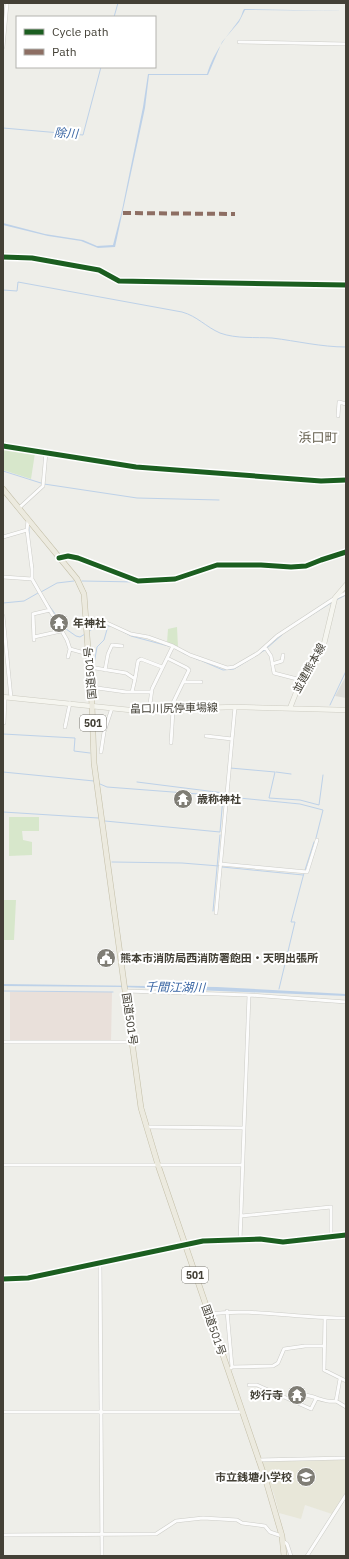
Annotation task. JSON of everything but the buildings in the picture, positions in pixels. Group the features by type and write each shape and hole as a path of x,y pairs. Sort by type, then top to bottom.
{"highway":[{"name":"国道501号","path":"3,489 77,579 84,594 95,769 141,1108 158,1165 208,1314 230,1368 242,1412 266,1481 282,1539 284,1556"}],"main road":[{"name":"並建熊本線","path":"290,708 301,680 324,644 335,598 346,585"},
{"name":"畠口川尻停車場線","path":"4,697 112,708 149,710 235,707 346,710"}],"street":[{"path":"3,47 7,3"},
{"path":"239,42 346,44"},
{"path":"3,257 32,258 99,270 119,281 346,285"},
{"path":"338,416 339,402 346,404"},
{"path":"3,446 136,467 322,481 346,480"},
{"path":"19,509 43,486 46,452"},
{"path":"28,520 27,530 32,579 70,649 68,657"},
{"path":"3,538 27,530"},
{"path":"59,558 68,556 78,558 138,581 144,581 175,578 217,565 306,566 346,552"},
{"path":"3,577 32,579"},
{"path":"86,630 96,625 107,623 131,634 148,637 190,655 227,668 234,667 265,647 277,636 335,598 346,593"},
{"path":"50,610 33,614 34,639 61,631"},
{"path":"3,616 11,698"},
{"path":"105,670 108,654 112,645 122,646"},
{"path":"149,710 151,692 172,647"},
{"path":"265,647 271,656 274,673 301,680"},
{"path":"70,649 88,654"},
{"path":"272,664 282,661 283,655"},
{"path":"167,658 189,670 171,710 171,743"},
{"path":"132,692 138,661 141,659 162,667"},
{"path":"89,667 126,672 135,679"},
{"path":"183,682 201,682"},
{"path":"90,687 132,692 151,692"},
{"path":"4,697 4,723"},
{"path":"65,727 70,703"},
{"path":"216,913 235,707"},
{"path":"100,752 104,732 112,708"},
{"path":"206,736 232,739"},
{"path":"220,864 307,872 317,840"},
{"path":"125,988 346,1002"},
{"path":"240,1241 249,995"},
{"path":"3,1042 133,1042"},
{"path":"146,1127 244,1128"},
{"path":"3,1165 242,1165"},
{"path":"241,1216 331,1207 331,1236"},
{"path":"3,1279 28,1278 185,1244 210,1241 260,1239 283,1242 346,1235"},
{"path":"100,1262 102,1556"},
{"path":"208,1314 227,1311 325,1318 346,1318"},
{"path":"227,1311 230,1368 273,1366 278,1363 284,1349 305,1346 324,1346"},
{"path":"325,1318 324,1370 326,1373 334,1374 340,1380 346,1381"},
{"path":"336,1401 340,1380"},
{"path":"249,1385 257,1385 311,1409 316,1399"},
{"path":"298,1396 303,1395 326,1402 336,1401 346,1408"},
{"path":"3,1412 242,1412"},
{"path":"258,1460 346,1458"},
{"path":"307,1556 346,1495"},
{"path":"341,1503 346,1504"},
{"path":"3,1535 156,1534 176,1522 211,1518 237,1520 242,1523 265,1526 270,1532 288,1544 291,1556"}],"shaded area":[{"path":"346,676 346,698 335,696"},
{"path":"10,992 112,992 111,1041 10,1040"},
{"name":"市立銭塘小学校","path":"346,1459 346,1493 332,1514 305,1505 301,1519 279,1513 274,1494 261,1462 262,1460"}],"green space":[{"path":"3,447 35,453 31,479 3,470"},
{"path":"177,627 178,647 167,643 168,629"},
{"path":"9,817 39,817 39,831 22,831 23,840 32,842 32,855 9,856"},
{"path":"3,900 16,900 14,940 3,940"}],"water":[{"path":"244,9 346,11 245,10 239,22 227,36 240,19"},
{"path":"220,46 208,75 149,75 145,108 115,247 98,248 81,241 48,236 3,225 3,223 45,234 83,240 97,246 113,245 122,210 143,107 148,74 207,74 213,58"},
{"name":"千間江湖川","path":"3,984 217,987 346,994 346,996 122,987 3,986"}],"waterway":[{"name":"除川","path":"114,16 118,3"},
{"name":"除川","path":"3,128 83,135 101,68"},
{"path":"3,290 17,291 18,282 182,312 192,316 215,331 226,335 272,338 318,345 346,347"},
{"path":"3,471 44,484 137,498 219,500"},
{"path":"29,527 29,534"},
{"path":"231,567 306,569 325,560 346,554"},
{"path":"140,582 151,583 172,581 220,566"},
{"path":"33,567 33,573"},
{"path":"41,592 57,583 74,581"},
{"path":"82,581 137,582"},
{"path":"3,603 24,601 38,593"},
{"path":"336,600 346,595"},
{"path":"305,619 331,603"},
{"path":"48,604 66,629 76,636 80,637 85,634"},
{"path":"89,631 98,626 110,626"},
{"path":"94,664 97,647 104,640 108,626"},
{"path":"122,631 131,636 172,647"},
{"path":"267,648 283,634"},
{"path":"202,661 223,670 234,669 265,650"},
{"path":"183,653 199,660"},
{"path":"330,705 346,671"},
{"path":"3,734 75,738 74,751 90,753"},
{"path":"230,768 275,772 269,798 300,800 319,805 323,775"},
{"path":"3,772 94,781"},
{"path":"276,772 291,774"},
{"path":"137,782 224,793"},
{"path":"100,784 107,787 225,796"},
{"path":"105,821 220,832 223,797"},
{"path":"229,797 300,804 323,810 316,838"},
{"path":"3,812 98,818"},
{"path":"213,911 220,835"},
{"path":"305,870 314,842"},
{"path":"112,862 182,863 219,866"},
{"path":"222,867 303,875"},
{"path":"279,989 295,922 291,922 304,873"},
{"path":"3,991 113,992"}],"marked path":[{"path":"123,213 235,214"}],"cycle path":[{"path":"3,257 32,258 99,270 119,281 346,285"},
{"path":"3,446 136,467 321,481 346,480"},
{"path":"59,558 68,556 78,558 138,581 175,579 217,565 306,566 346,552"},
{"path":"3,1279 28,1278 203,1241 260,1239 283,1242 346,1235"}],"place":[{"name":"年神社","path":"59,623"},
{"name":"歳称神社","path":"183,799"},
{"name":"熊本市消防局西消防署飽田・天明出張所","path":"106,958"},
{"name":"妙行寺","path":"297,1395"},
{"name":"市立銭塘小学校","path":"306,1477"}],"district":[{"name":"浜口町","path":"318,437"}]}
